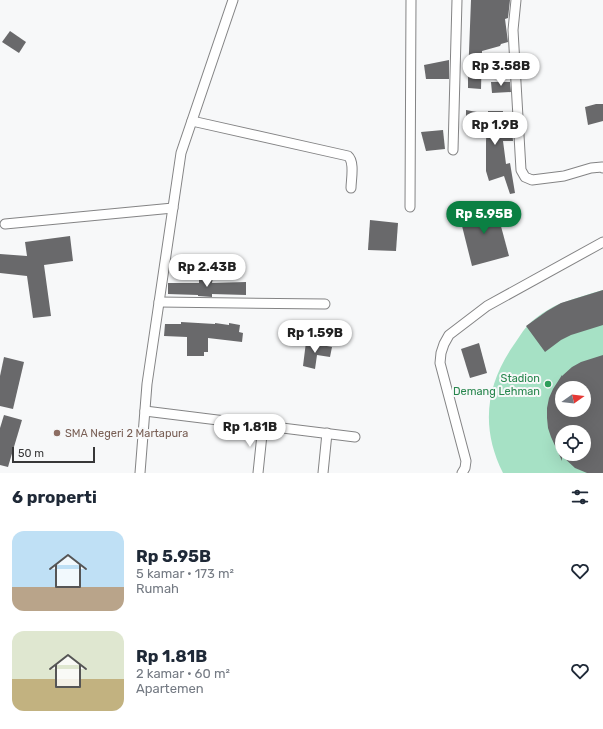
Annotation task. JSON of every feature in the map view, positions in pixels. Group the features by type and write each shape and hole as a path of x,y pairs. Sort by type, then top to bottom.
{"street":[{"path":"140,473 147,384 181,153 233,0"},
{"path":"410,207 411,0"},
{"path":"453,150 457,0"},
{"path":"516,0 513,30 521,170 525,177 532,180 564,176 591,168 603,168"},
{"path":"192,121 348,156 351,158 352,163 351,188"},
{"path":"5,224 173,208"},
{"path":"462,473 465,468 466,461 440,363 441,353 449,335 487,306 603,242"},
{"path":"159,302 325,304"},
{"path":"145,411 355,436"},
{"path":"258,473 263,425"},
{"path":"323,473 327,433"}],"green space":[{"name":"Stadion Demang Lehman","path":"603,290 603,473 503,473 491,440 489,424 489,408 497,377 504,361 528,325 549,309"}],"building":[{"path":"471,0 510,0 508,18 505,19 508,42 482,51 481,89 468,88"},
{"path":"10,31 26,42 19,53 2,42"},
{"path":"449,60 449,79 426,79 424,65"},
{"path":"491,82 510,82 511,92 492,93"},
{"path":"603,104 603,121 588,125 585,107"},
{"path":"466,110 488,114 488,111 503,111 501,130 512,129 513,141 503,141 506,164 510,163 515,193 510,194 504,176 489,181 486,171 487,123 466,121"},
{"path":"443,130 445,149 426,151 421,132"},
{"path":"495,204 509,256 472,266 459,214"},
{"path":"370,220 398,223 396,251 368,250"},
{"path":"70,236 73,261 44,265 51,316 33,318 27,276 0,273 0,254 27,256 25,242"},
{"path":"199,277 213,277 212,283 246,282 246,295 212,294 212,297 168,294 168,283 199,283"},
{"path":"603,290 603,325 571,335 561,340 545,352 526,326 561,303"},
{"path":"181,322 229,325 229,323 240,325 239,332 243,333 242,342 208,338 208,352 204,352 204,356 187,356 187,337 164,336 165,324 181,324"},
{"path":"306,342 332,347 330,357 317,355 315,369 303,366"},
{"path":"479,343 487,373 470,378 461,349"},
{"path":"603,355 603,473 587,473 575,468 567,461 591,461 591,425 555,425 555,446 548,428 547,408 549,398 555,386 555,417 591,417 591,381 558,381 562,375 581,362"},
{"path":"4,357 24,362 13,409 0,406 0,376"},
{"path":"4,415 22,420 8,467 0,465 0,428"}],"place":[{"name":"Stadion Demang Lehman","path":"548,384"},
{"name":"SMA Negeri 2 Martapura","path":"57,433"}]}
